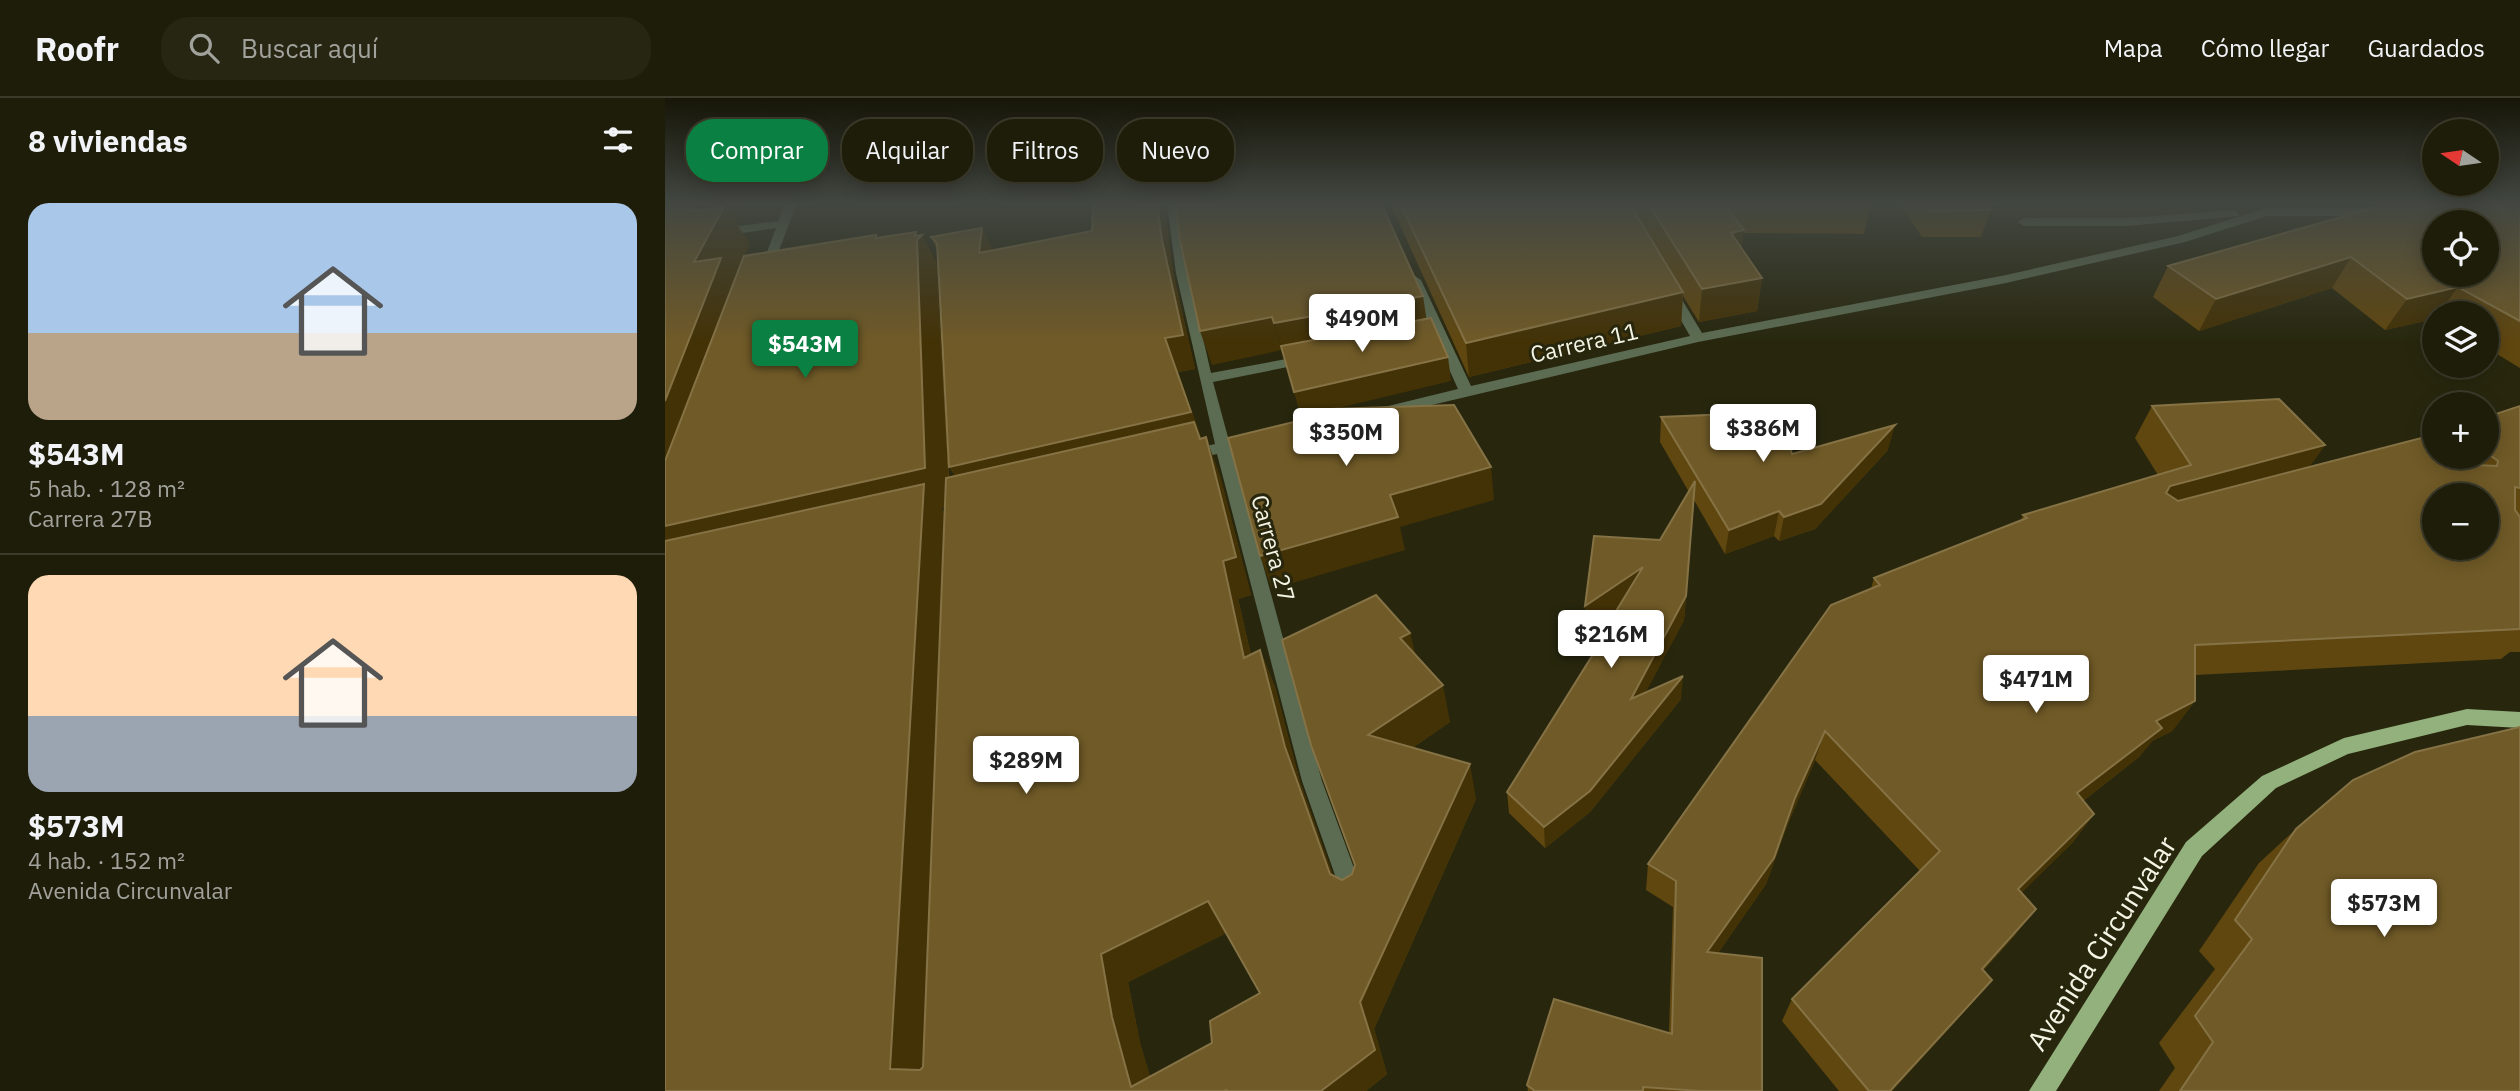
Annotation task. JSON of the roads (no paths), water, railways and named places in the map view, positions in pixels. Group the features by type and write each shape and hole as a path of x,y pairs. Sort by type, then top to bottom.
{"main road":[{"name":"Avenida Circunvalar","path":"2042,1091 2194,849 2269,782 2344,747 2467,718 2520,720"}],"street":[{"path":"760,288 773,249"},
{"name":"Carrera 27","path":"1179,249 1205,379 1313,782 1355,898"},
{"name":"Carrera 11","path":"1372,414 1698,338 2006,279 2136,249"},
{"path":"1408,263 1433,335 1467,393"},
{"path":"1665,282 1698,338"},
{"path":"1205,379 1322,356"},
{"path":"1171,460 1264,438"}]}
